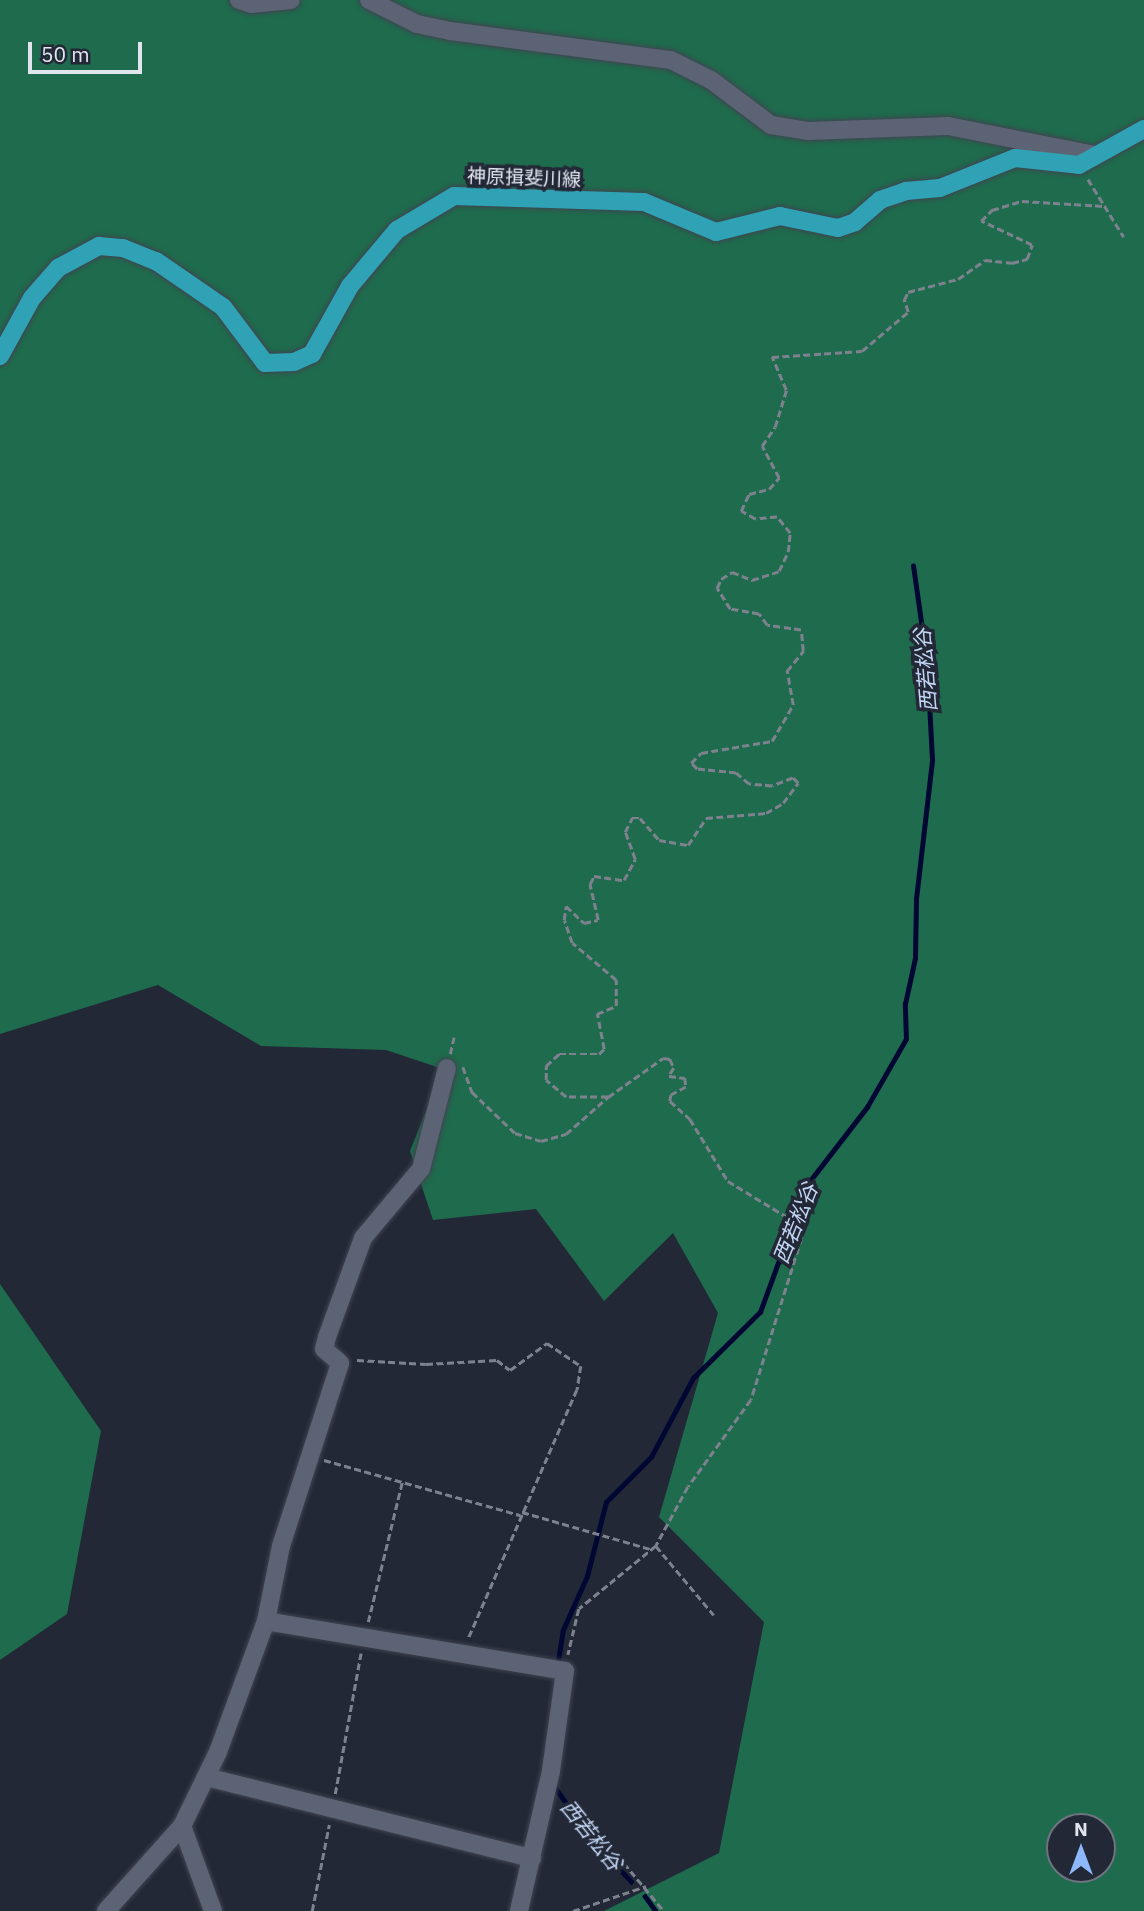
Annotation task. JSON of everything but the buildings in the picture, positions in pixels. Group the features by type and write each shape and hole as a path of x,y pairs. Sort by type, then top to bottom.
{"main road":[{"path":"1079,164 1144,129"},
{"name":"神原揖斐川線","path":"0,356 32,298 58,268 99,246 123,247 156,261 223,307 265,363 294,362 312,354 350,286 397,230 454,196 644,202 716,232 780,216 838,228 855,222 880,200 906,191 940,188 1015,158 1079,164"}],"street":[{"path":"239,0 278,4 290,0"},
{"path":"369,0 417,24 450,31 671,60 711,80 771,125 808,131 948,127 1095,155"},
{"path":"106,1911 182,1826 206,1777 266,1621 281,1546 340,1363 324,1349 358,1248 421,1169 447,1068"},
{"path":"266,1621 565,1671 558,1732 533,1858 519,1911"},
{"path":"206,1777 533,1858"},
{"path":"182,1826 213,1911"}],"path":[{"path":"1079,164 1124,237"},
{"path":"608,1097 566,1097 546,1080 546,1066 559,1054 599,1054 604,1049 597,1014 616,1006 616,980 572,943 564,919 566,906 584,923 598,920 590,884 594,876 624,880 635,859 625,832 632,818 640,818 659,840 688,845 706,818 766,813 783,803 798,783 793,778 772,786 749,784 736,772 697,769 691,763 701,753 772,741 793,705 787,671 803,651 801,629 767,625 759,614 730,609 717,588 721,579 732,572 752,580 779,570 788,552 790,533 777,517 755,519 741,511 749,494 768,489 779,478 762,446 775,427 786,390 772,357 862,351 908,312 904,300 908,292 958,279 985,260 1012,263 1027,259 1032,245 981,221 992,211 1022,201 1104,206"},
{"path":"454,1037 447,1068 454,1066 467,1071 472,1093 514,1133 541,1141 566,1134 608,1097 663,1058 670,1059 674,1068 669,1076 685,1078 686,1087 671,1095 670,1101 690,1119 728,1181 805,1228 751,1400 688,1487 656,1546 579,1609 565,1671"},
{"path":"340,1363 426,1364 475,1359 497,1360 510,1370 547,1343 581,1366 577,1390 463,1652"},
{"path":"311,1456 652,1550"},
{"path":"312,1911 365,1636 402,1482"},
{"path":"656,1546 714,1615"},
{"path":"624,1863 646,1886 664,1911"},
{"path":"573,1911 646,1886"}],"green space":[{"path":"0,0 1144,0 1144,1911 604,1911 719,1853 764,1622 659,1517 718,1313 673,1233 604,1301 536,1209 433,1220 410,1151 443,1069 386,1050 261,1046 158,985 0,1034"},
{"path":"0,1284 101,1431 67,1614 0,1660"}],"waterway":[{"name":"西若松谷","path":"557,1667 563,1630 587,1576 606,1502 651,1457 693,1378 760,1312 806,1186 867,1107 906,1039 905,1004 915,958 916,899 932,760 927,664 913,566"},
{"name":"西若松谷","path":"555,1787 589,1836 631,1881"},
{"name":"西若松谷","path":"645,1896 656,1911"}]}
